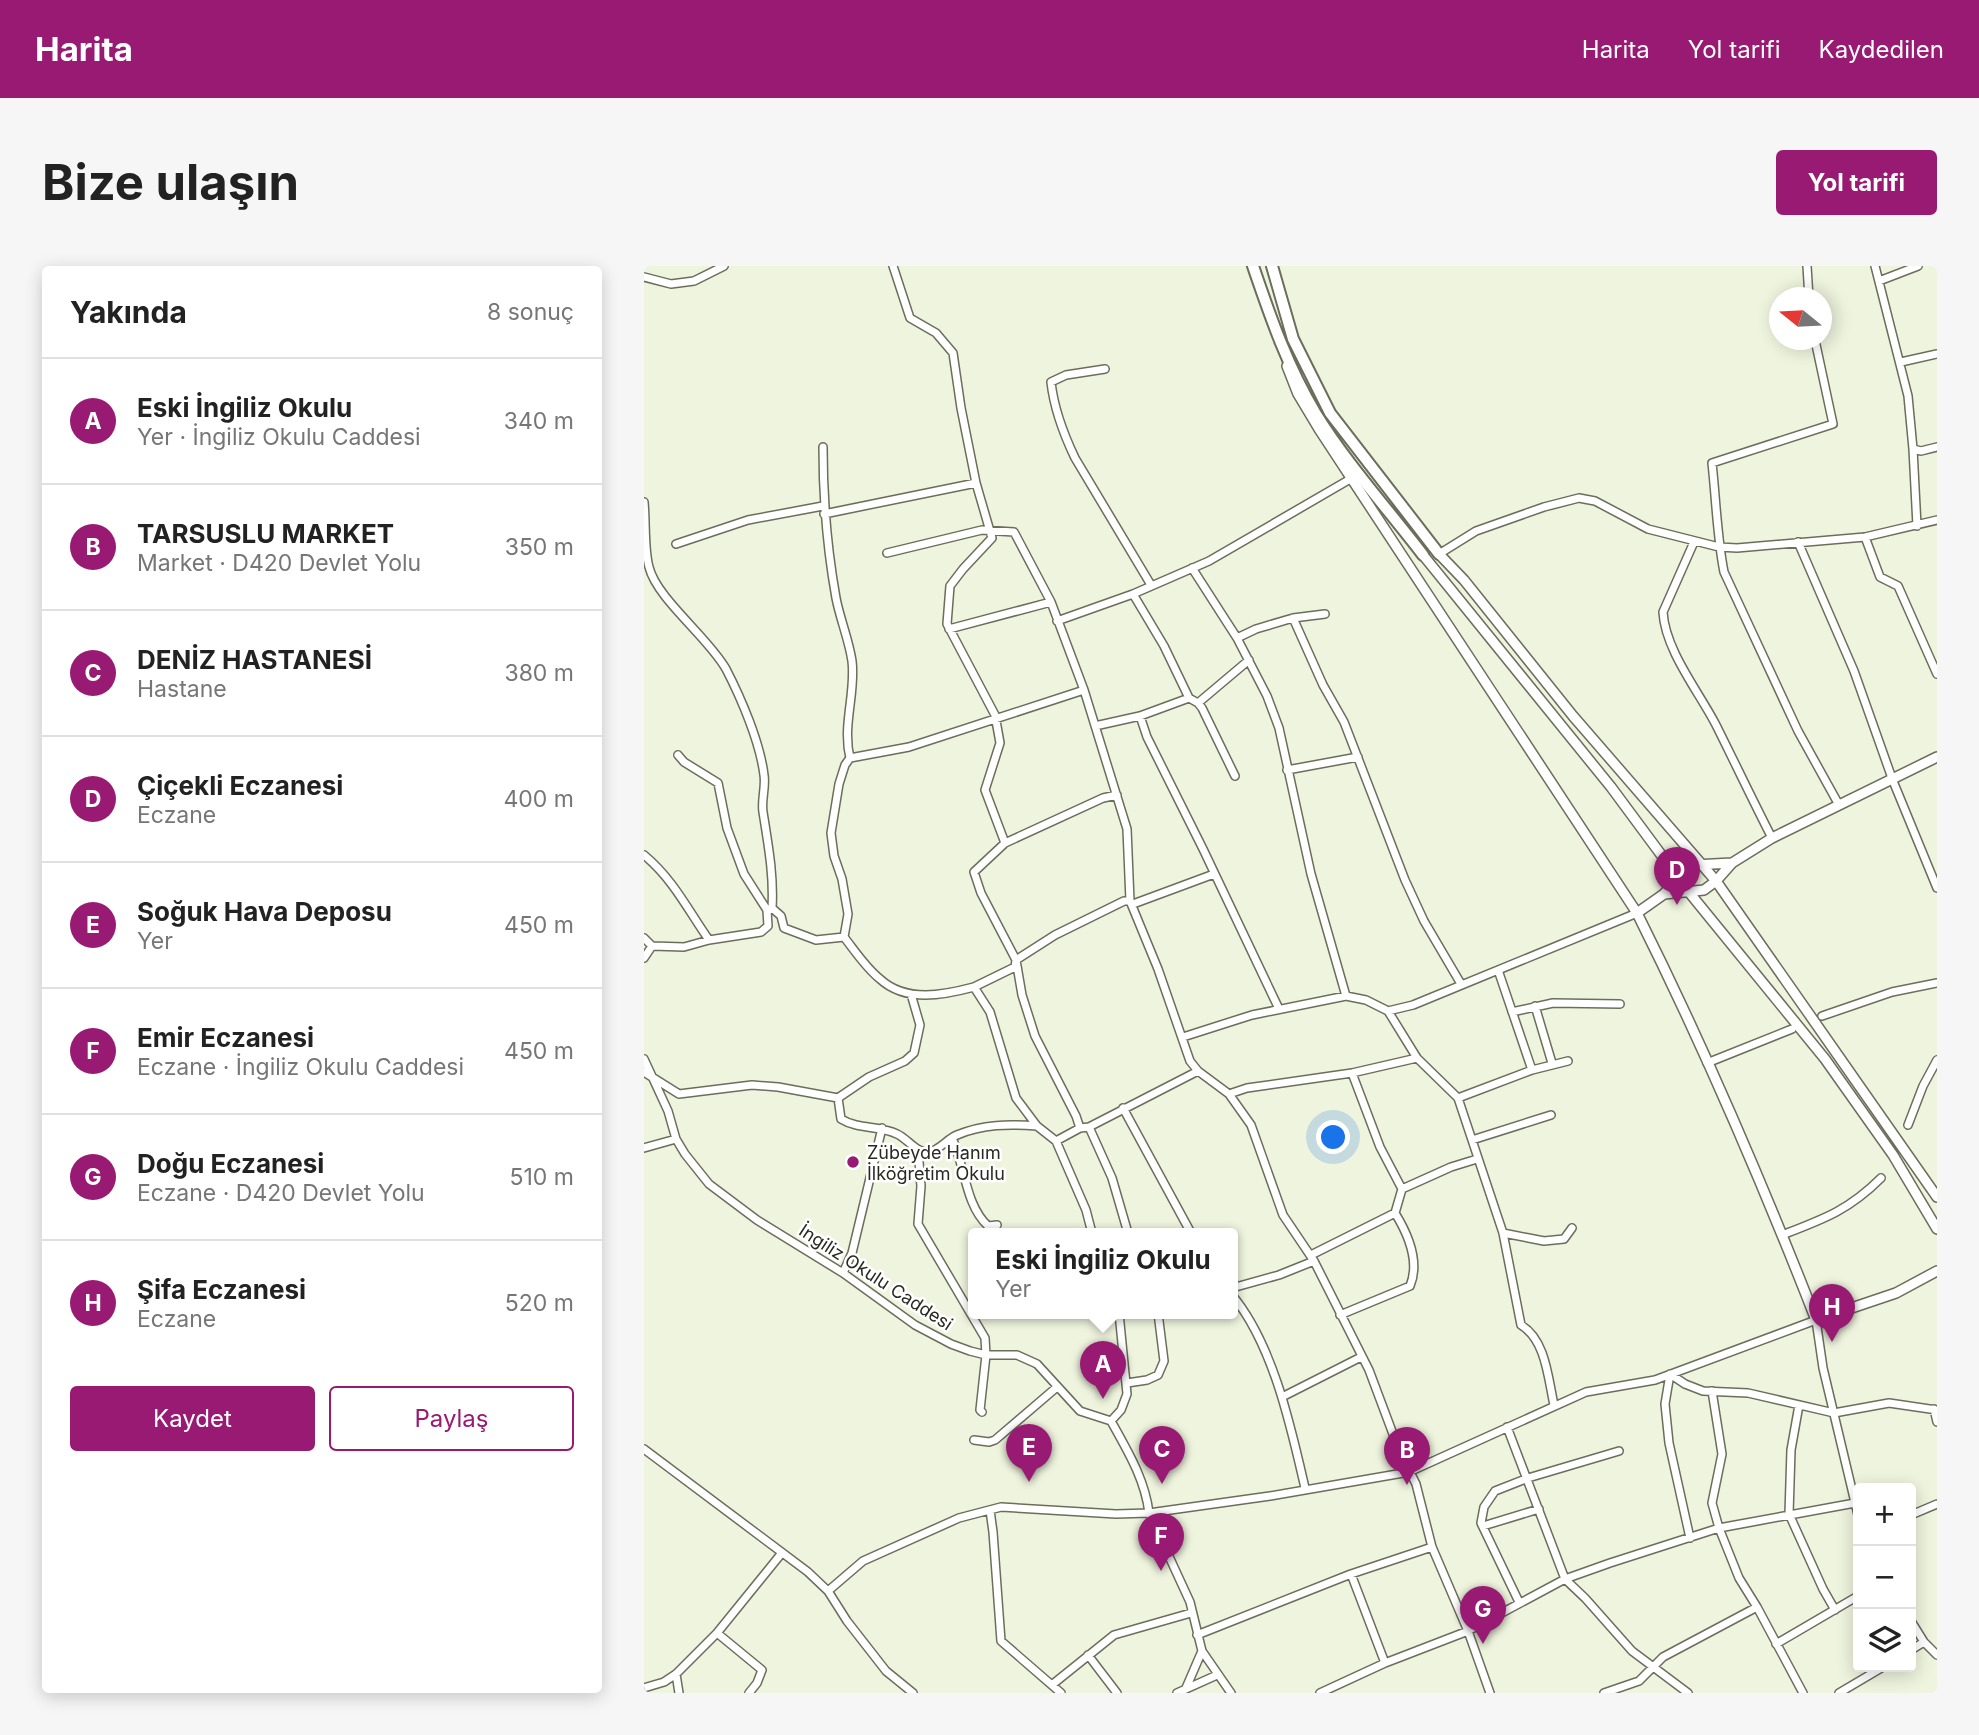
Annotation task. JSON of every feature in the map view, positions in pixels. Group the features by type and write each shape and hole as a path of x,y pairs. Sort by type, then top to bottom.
{"highway":[{"path":"1253,266 1286,355 1302,389 1328,431 1423,555"},
{"path":"1272,266 1293,339 1330,413 1439,554"}],"main road":[{"path":"1286,355 1288,373 1298,394 1637,913 1707,1063 1816,1320 1896,1293 1937,1271"},
{"path":"1439,554 1464,580 1573,716 1703,864 1937,1197"},
{"path":"1423,555 1611,787 1688,891 1825,1059 1893,1155 1937,1229"},
{"path":"1664,894 1704,890 1732,863 1772,838 1893,781 1937,757"},
{"path":"1637,913 1664,894 1690,866 1732,863"}],"street":[{"path":"644,277 671,284 694,281 724,266"},
{"path":"893,266 910,318 936,333 953,353 975,483 992,538 950,586 947,624 996,720 1000,743 985,790 1006,843"},
{"path":"1807,266 1808,287"},
{"path":"1875,266 1908,396 1917,526"},
{"path":"1879,281 1918,266"},
{"path":"1817,350 1833,424 1712,463 1719,547 1724,572 1798,731 1839,805"},
{"path":"1901,362 1937,354"},
{"path":"1105,369 1058,378 1051,382 1052,393 1066,440 1075,458 1151,585"},
{"path":"822,447 823,510 836,599 852,663 847,721 850,758 839,784 831,833 848,914 844,937 880,980 896,989 927,996 974,987 1015,967 1016,960 1055,935 1124,901 1132,903 1213,874"},
{"path":"1913,449 1922,451 1937,447"},
{"path":"1057,621 1133,594 1192,568 1245,541 1352,478"},
{"path":"676,544 748,520 823,510 975,483"},
{"path":"1439,554 1476,531 1544,507 1579,498 1595,501 1648,529 1719,547 1737,548 1865,537 1937,520"},
{"path":"644,502 648,566 655,581 713,650 725,669 751,728 764,770 766,786 762,808 771,867 768,926 761,932 684,947 652,946 644,938"},
{"path":"887,553 948,537 989,530 1014,532 1051,602 1084,690 1127,829 1132,903 1191,1061 1198,1071 1229,1094 1251,1125 1283,1215 1312,1258 1376,1387 1399,1450 1416,1484 1432,1547 1468,1631 1489,1690 1480,1693"},
{"path":"1865,537 1880,577 1898,586 1937,674"},
{"path":"1694,542 1663,612 1664,625 1772,838"},
{"path":"1798,542 1854,671 1893,781 1937,888"},
{"path":"1192,568 1249,660 1279,728 1311,874 1346,996"},
{"path":"1133,594 1164,646 1189,698 1198,703 1235,776"},
{"path":"949,629 1051,602"},
{"path":"1237,638 1267,624 1325,614"},
{"path":"1293,618 1332,703 1344,722 1419,911 1461,984"},
{"path":"1926,646 1937,643"},
{"path":"1198,703 1249,660"},
{"path":"850,758 909,747 1084,690"},
{"path":"1095,726 1140,716 1189,698"},
{"path":"1140,716 1147,737 1279,1009"},
{"path":"678,755 684,762 718,783 727,828 744,874 769,909 781,916 784,928 816,940 844,937"},
{"path":"1287,770 1358,757"},
{"path":"1080,1128 1034,1037 1022,995 1016,960 981,893 974,872 1006,843 1103,798 1117,795"},
{"path":"644,855 662,870 679,892 709,940"},
{"path":"1388,1011 1413,1005 1637,913"},
{"path":"644,958 652,946"},
{"path":"1498,970 1532,1070"},
{"path":"1822,1016 1892,992 1937,983"},
{"path":"974,987 990,1012 1016,1098 1037,1126 1056,1141 1086,1210 1091,1228"},
{"path":"644,1072 674,1092 686,1095 752,1086 778,1087 838,1098 869,1077 905,1061 914,1053 920,1025 911,994"},
{"path":"1183,1037 1252,1015 1346,996 1366,1000 1388,1011 1417,1058 1458,1098 1503,1233 1521,1325 1532,1331 1544,1359 1554,1405"},
{"path":"1512,1012 1567,1002 1619,1004"},
{"path":"1535,1006 1552,1063"},
{"path":"1707,1063 1792,1029"},
{"path":"1229,1094 1247,1088 1352,1073 1417,1058"},
{"name":"İngiliz Okulu Caddesi","path":"644,1059 656,1080 676,1139 709,1184 757,1220 843,1273 922,1329 951,1344 986,1355 1017,1355 1037,1364 1080,1411 1111,1421"},
{"path":"1908,1125 1923,1086 1937,1060"},
{"path":"1458,1098 1552,1063 1568,1061"},
{"path":"1056,1141 1198,1071"},
{"path":"1238,1286 1279,1275 1395,1213 1402,1189 1380,1147 1352,1073"},
{"path":"838,1098 841,1119 857,1126 882,1128 900,1135 918,1150 927,1153 952,1138 1002,1124 1037,1126"},
{"path":"1123,1108 1188,1228"},
{"path":"1472,1140 1551,1115"},
{"path":"1088,1126 1112,1178 1127,1228"},
{"path":"843,1273 852,1253 882,1128"},
{"path":"952,1138 977,1216 988,1226 997,1224"},
{"path":"644,1149 676,1139"},
{"path":"918,1150 921,1186 918,1224 968,1309"},
{"path":"1402,1189 1451,1167 1477,1159"},
{"path":"1782,1235 1829,1217 1854,1203 1881,1178"},
{"path":"1340,1315 1410,1286 1414,1266 1411,1248 1395,1213"},
{"path":"1503,1233 1544,1241 1564,1239 1572,1228"},
{"path":"1238,1301 1255,1332 1282,1397 1305,1488"},
{"path":"974,1319 985,1338 982,1412"},
{"path":"1120,1319 1127,1394 1121,1409 1111,1421 1142,1481 1150,1513 1189,1602 1202,1651 1231,1693"},
{"path":"1126,1383 1147,1380 1158,1375 1164,1361 1159,1319"},
{"path":"828,1591 863,1561 959,1518 1001,1507 1116,1514 1150,1513 1409,1472 1586,1392 1655,1380 1816,1320 1823,1368 1853,1494"},
{"path":"1282,1397 1361,1357"},
{"path":"1670,1374 1685,1384 1712,1391 1748,1393 1834,1413 1889,1403 1935,1410 1937,1422"},
{"path":"1670,1374 1665,1404 1669,1443 1690,1538"},
{"path":"974,1440 995,1440 1057,1387"},
{"path":"1712,1391 1722,1454 1713,1503 1719,1528 1738,1578 1804,1693"},
{"path":"1800,1405 1791,1450 1788,1514 1835,1610"},
{"path":"1507,1427 1565,1579 1632,1651 1688,1693"},
{"path":"644,1450 808,1572 828,1591 886,1671 903,1690 913,1693"},
{"path":"1519,1602 1481,1523 1484,1507 1495,1491 1528,1478 1619,1451"},
{"path":"1320,1693 1385,1663 1468,1631 1565,1579 1719,1528 1853,1503"},
{"path":"1916,1513 1937,1504"},
{"path":"1483,1526 1539,1509"},
{"path":"990,1510 1001,1641 1061,1693"},
{"path":"1198,1635 1351,1574 1432,1547"},
{"path":"644,1688 664,1682 676,1674 716,1633 781,1554"},
{"path":"1351,1574 1385,1663"},
{"path":"1776,1644 1853,1599"},
{"path":"1604,1693 1639,1681 1663,1657 1757,1607"},
{"path":"1053,1684 1114,1635 1191,1613"},
{"path":"1916,1629 1937,1655"},
{"path":"716,1633 762,1670 749,1693"},
{"path":"1916,1647 1924,1642"},
{"path":"1186,1688 1202,1651"},
{"path":"1088,1655 1117,1693"},
{"path":"1839,1693 1875,1672"},
{"path":"676,1674 679,1693"},
{"path":"1177,1693 1217,1675"}],"place":[{"name":"Çiçekli Eczanesi","path":"1677,905"},
{"name":"Zübeyde Hanım İlköğretim Okulu","path":"853,1162"},
{"name":"Şifa Eczanesi","path":"1832,1342"},
{"name":"Eski İngiliz Okulu","path":"1103,1399"},
{"name":"Soğuk Hava Deposu","path":"1029,1482"},
{"name":"DENİZ HASTANESİ","path":"1162,1484"},
{"name":"TARSUSLU MARKET","path":"1407,1485"},
{"name":"Emir Eczanesi","path":"1161,1571"},
{"name":"Doğu Eczanesi","path":"1483,1644"}]}
